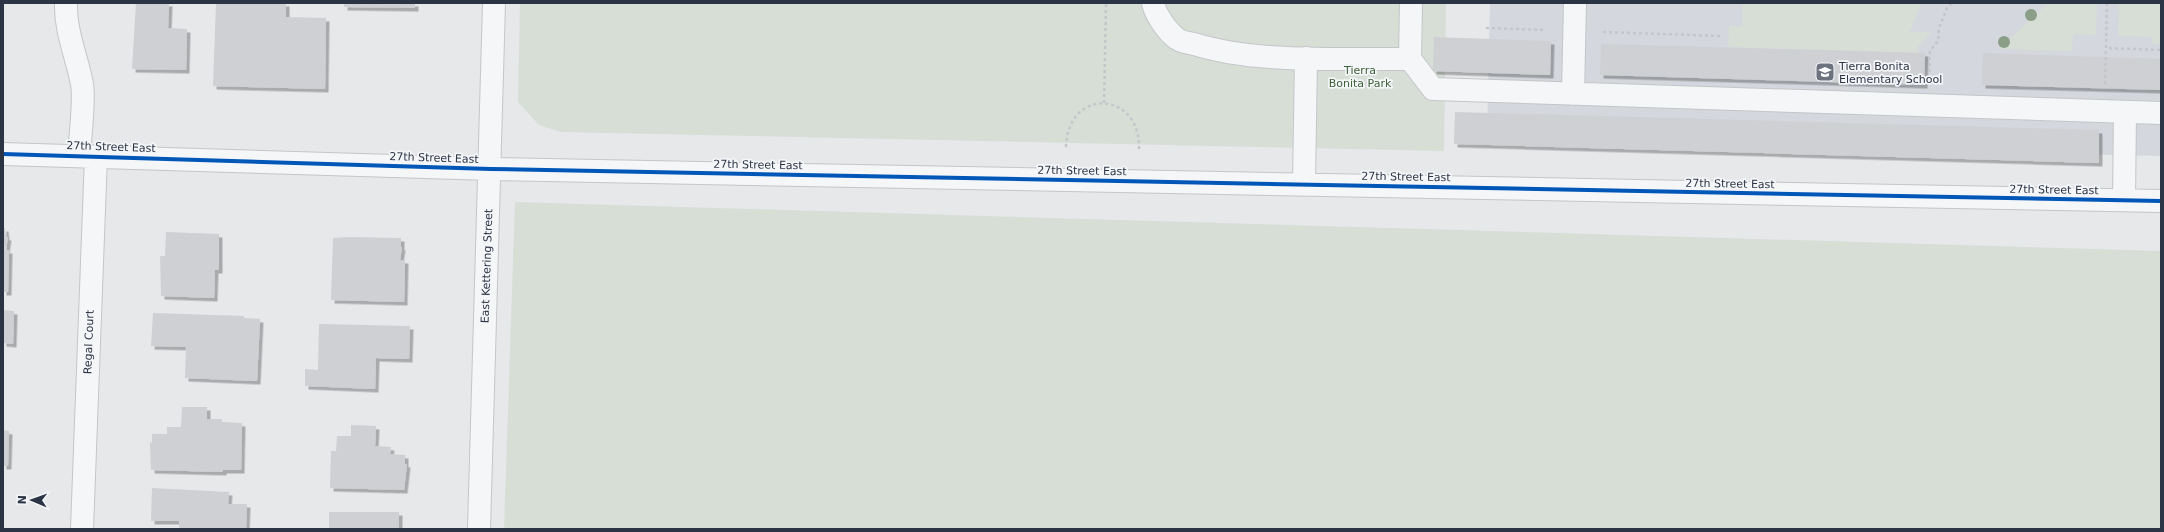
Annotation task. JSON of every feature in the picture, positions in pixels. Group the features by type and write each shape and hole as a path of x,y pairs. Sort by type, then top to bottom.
{"street":[{"name":"Regal Court","path":"66,3 66,12 73,51 82,86 88,155 82,529"},
{"name":"East Kettering Street","path":"479,529 494,3"},
{"path":"1153,3 1164,24 1177,39 1214,51 1247,55 1306,58 1410,59"},
{"path":"1411,3 1410,59 1433,89 2161,113"},
{"path":"1573,94 1575,3"},
{"path":"1304,184 1306,58"},
{"path":"2115,111 2124,200"},
{"name":"27th Street East","path":"3,154 88,155 490,169 2161,201"}],"path":[{"path":"1104,103 1106,3"},
{"path":"1930,51 1938,41 1939,28 1947,8 1952,3"},
{"path":"2107,3 2106,48 2115,111"},
{"path":"2106,48 2161,50"},
{"path":"1066,147 1068,128 1074,117 1081,109 1104,103 1123,110 1132,117 1139,141 1139,149"}],"shaded area":[{"name":"Tierra Bonita Elementary School","path":"1490,3 2161,3 2161,156 1487,141"}],"green space":[{"name":"Tierra Bonita Park","path":"520,3 1446,3 1444,151 561,132 539,125 518,102"},
{"path":"1742,3 1921,3 1910,32 1931,32 1917,48 1918,53 1728,47 1729,26 1742,26"},
{"path":"2048,3 2097,3 2096,35 2073,34 2072,51 1999,49"},
{"path":"2119,3 2161,3 2161,44 2153,44 2152,37 2118,36"},
{"path":"515,202 2161,251 2161,529 504,529"}],"building":[{"path":"136,3 169,3 168,28 187,29 186,70 132,69"},
{"path":"216,3 286,3 286,17 326,18 325,89 213,86"},
{"path":"344,3 415,3 415,8 344,7"},
{"path":"1434,37 1551,41 1550,75 1433,71"},
{"path":"1601,44 1925,53 1924,85 1600,75"},
{"path":"1983,53 2161,59 2161,90 1982,85"},
{"path":"1455,112 2099,130 2099,163 1454,144"},
{"path":"3,228 5,228 6,237 8,237 6,250 9,250 8,292 3,292"},
{"path":"166,232 219,234 219,270 215,270 214,298 161,296 160,256 165,256"},
{"path":"333,238 401,238 402,247 400,260 405,260 404,302 331,300"},
{"path":"3,310 14,311 13,344 3,343"},
{"path":"153,313 244,316 244,318 260,319 257,381 185,378 186,347 151,346"},
{"path":"319,324 410,326 409,359 376,358 375,389 305,386 305,369 318,370"},
{"path":"182,407 207,407 207,419 222,419 222,422 242,423 241,470 223,470 223,472 151,470 150,442 152,443 152,434 167,434 167,427 181,427"},
{"path":"351,425 376,426 375,446 391,447 390,454 405,455 405,464 407,464 404,490 330,488 331,451 336,451 337,436 351,436"},
{"path":"3,430 9,431 8,466 3,466"},
{"path":"152,488 229,492 228,504 247,504 246,529 179,529 179,521 151,521"},
{"path":"329,512 399,512 399,529 329,529"}],"cycle path":[{"path":"3,154 491,169 2161,201"}],"place":[{"name":"Tierra Bonita Elementary School","path":"1825,72"}]}
